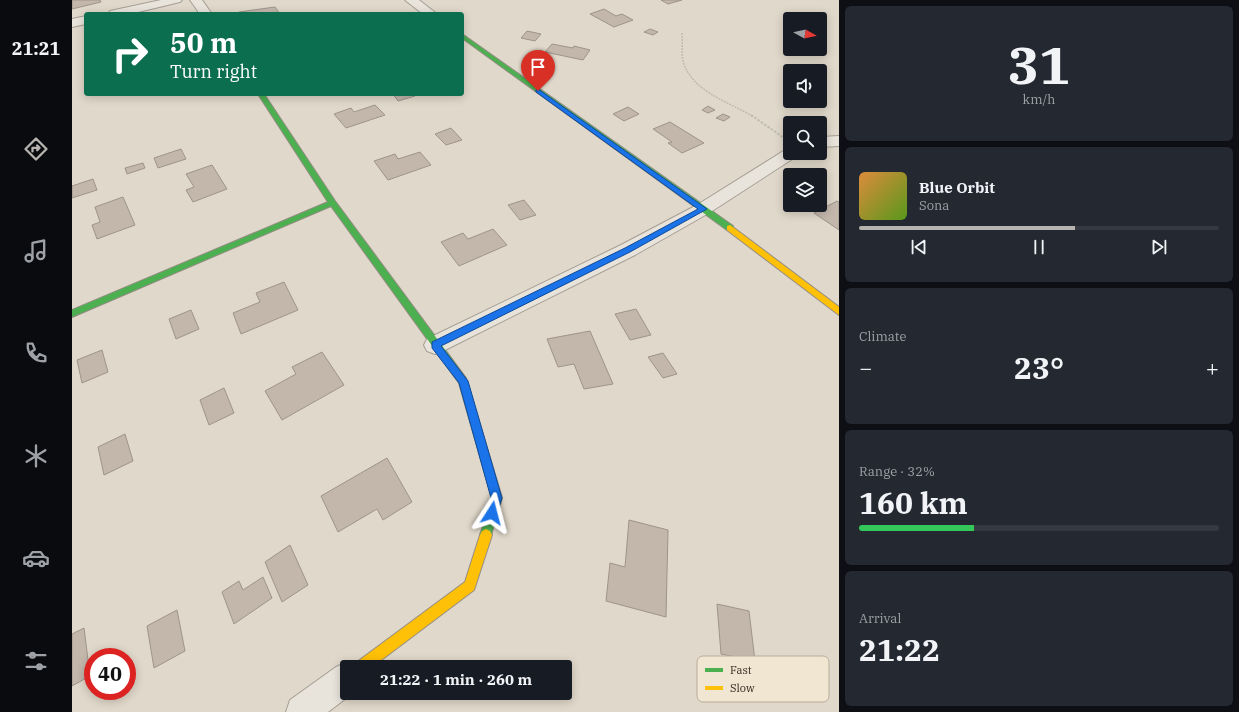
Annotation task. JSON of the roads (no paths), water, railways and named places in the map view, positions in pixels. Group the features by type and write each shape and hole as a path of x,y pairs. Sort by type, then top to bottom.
{"street":[{"path":"118,12 135,4 176,0"},
{"path":"196,0 205,12"},
{"path":"411,0 428,12"},
{"path":"72,24 84,21"},
{"path":"464,37 703,209 839,312"},
{"path":"262,96 332,203 435,345 463,381 497,498 470,586 371,660"},
{"path":"827,141 839,140"},
{"path":"435,345 628,250 703,209 783,158"},
{"path":"72,314 332,203"},
{"path":"302,712 340,683"}]}
